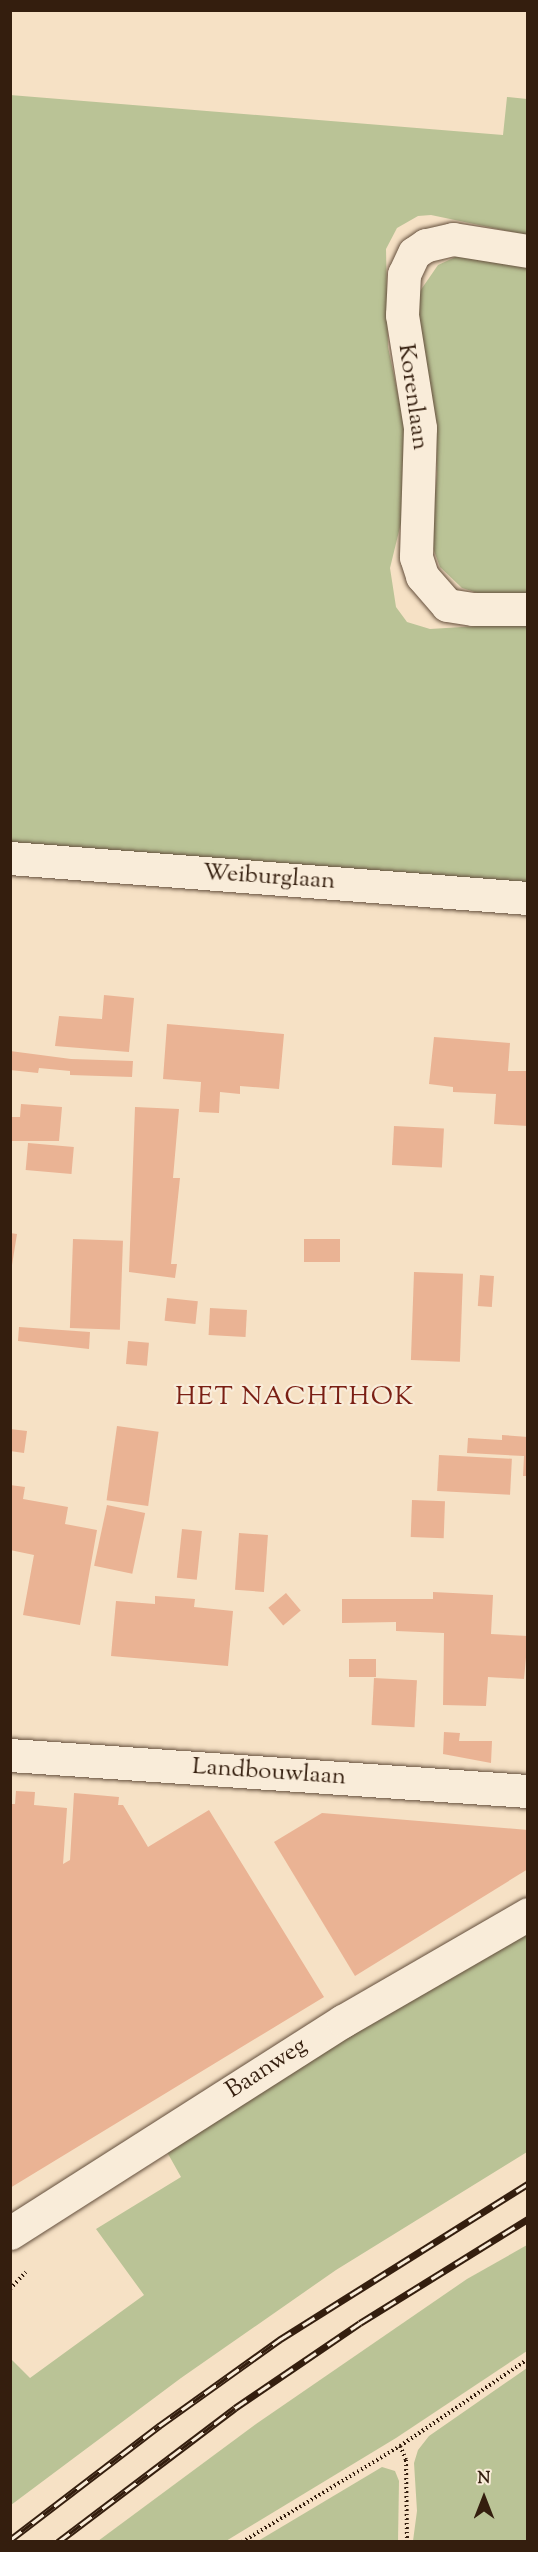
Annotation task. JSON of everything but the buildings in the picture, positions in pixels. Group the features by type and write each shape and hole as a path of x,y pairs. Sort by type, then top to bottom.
{"street":[{"name":"Korenlaan","path":"528,251 453,239 426,245 414,253 406,268 402,315 420,428 422,486 416,557 422,576 447,604 473,609 528,609"},
{"name":"Weiburglaan","path":"10,858 528,898"},
{"name":"Landbouwlaan","path":"10,1755 528,1791"},
{"name":"Baanweg","path":"10,2233 343,2020 528,1914"}],"path":[{"path":"242,2541 400,2446 528,2359"},
{"path":"400,2446 406,2460 407,2541"}],"green space":[{"path":"10,95 503,135 507,97 527,99 527,235 431,215 418,216 397,228 386,249 388,347 407,437 401,523 390,568 396,607 407,622 430,629 527,623 527,884 11,842"},
{"path":"462,254 527,265 527,594 478,593 462,588 440,567 430,540 437,474 436,434 417,343 418,294 438,265"},
{"path":"527,1933 527,2152 336,2270 181,2378 11,2505 11,2359 30,2378 144,2295 96,2229 181,2177 167,2152 286,2074"},
{"path":"527,2245 527,2351 396,2438 226,2541 98,2541 256,2424 467,2279"},
{"path":"527,2368 527,2541 413,2541 417,2511 414,2463 418,2450 429,2436"},
{"path":"382,2467 395,2471 399,2481 398,2541 258,2541"}],"railway":[{"path":"10,2540 159,2426 279,2340 528,2184"},
{"path":"58,2542 235,2408 360,2323 528,2219"}],"district":[{"name":"HET NACHTHOK","path":"295,1398"}]}
